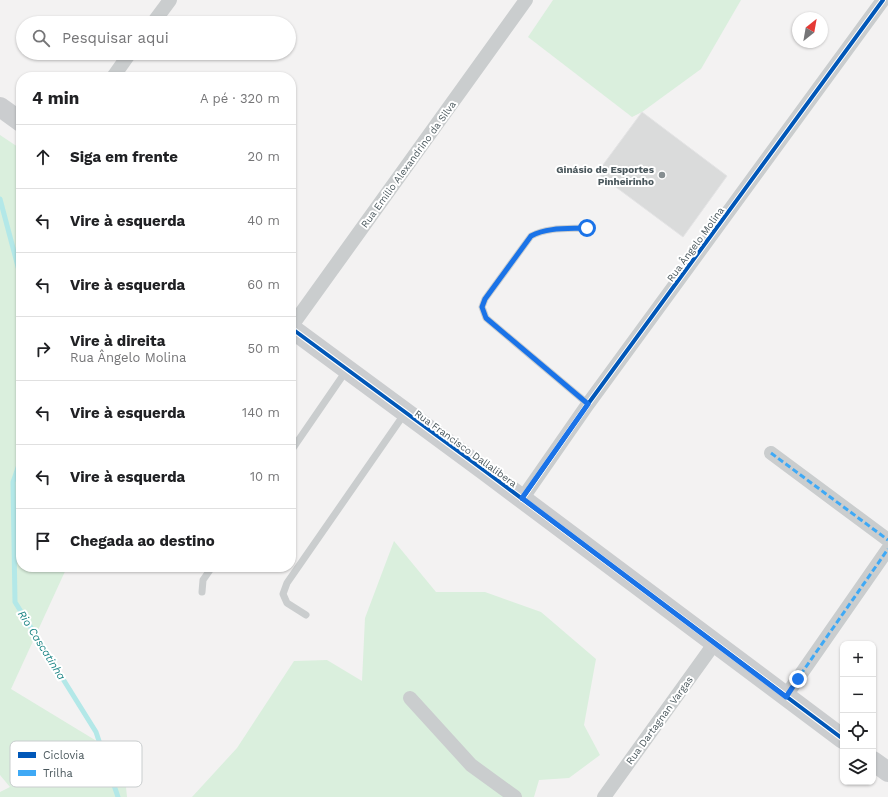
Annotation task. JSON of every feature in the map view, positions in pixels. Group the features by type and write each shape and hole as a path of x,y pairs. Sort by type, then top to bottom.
{"street":[{"path":"158,16 170,0"},
{"name":"Rua Emílio Alexandrino da Silva","path":"296,321 526,0"},
{"name":"Rua Ângelo Molina","path":"522,498 588,404 883,0"},
{"path":"117,72 125,60"},
{"path":"0,107 16,118"},
{"name":"Rua Francisco Dallalibera","path":"296,332 522,498 714,644 840,737"},
{"path":"771,453 888,540"},
{"path":"786,697 888,548"},
{"name":"Rua Dartagnan Vargas","path":"604,797 714,644"},
{"path":"410,698 471,765 516,797"},
{"path":"876,763 888,772"}],"lane":[{"path":"587,228 552,229 539,232 531,236 485,299 482,307 486,318 588,404"},
{"path":"296,444 347,369"},
{"path":"296,571 405,413"},
{"path":"202,592 203,580 209,572"},
{"path":"296,572 283,594 287,603 306,615"}],"green space":[{"path":"553,0 741,0 701,69 642,112 632,117 528,37"},
{"path":"0,135 16,146 16,572 65,572 11,689 97,741 10,741 10,787 0,775"},
{"path":"394,541 436,592 485,592 541,612 596,659 584,725 600,755 569,778 539,780 534,797 192,797 237,748 294,661 327,660 362,681 365,618"},
{"path":"10,787 126,787 127,797 0,797 0,792"}],"building":[{"name":"Ginásio de Esportes Pinheirinho","path":"642,112 727,176 683,237 597,173"}],"waterway":[{"name":"Rio Cascatinha","path":"0,199 16,259"},
{"name":"Rio Cascatinha","path":"16,473 13,482 15,602 96,732 99,741"},
{"name":"Rio Cascatinha","path":"115,787 118,797"}],"marked path":[{"path":"771,453 888,540"},
{"path":"785,697 888,549"}],"cycle path":[{"path":"522,499 588,404 883,0"},
{"path":"296,332 840,737"}],"place":[{"name":"Ginásio de Esportes Pinheirinho","path":"662,175"}],"route":[{"path":"587,228 552,229 539,232 531,236 485,299 482,307 486,318 588,404 522,498 786,697 798,679"}]}
